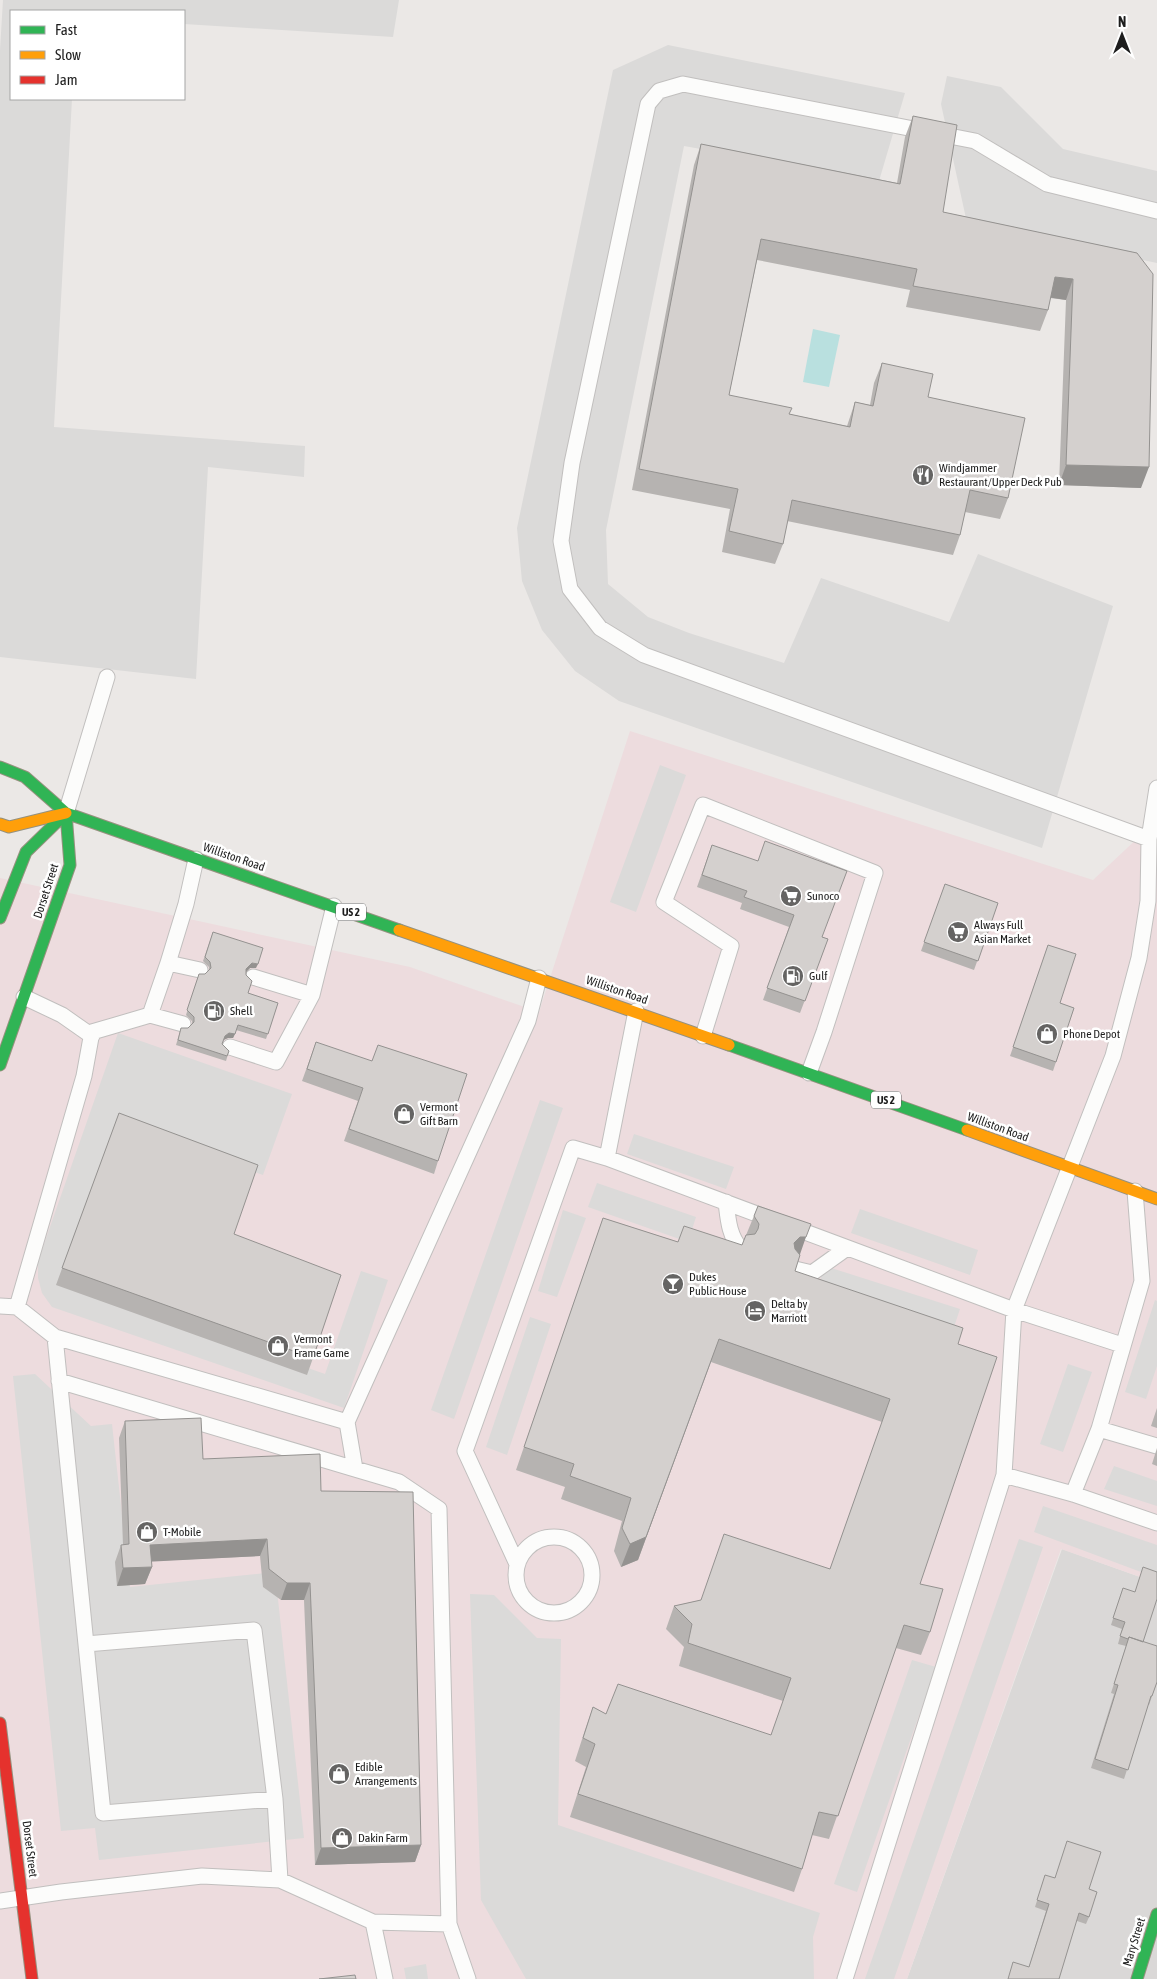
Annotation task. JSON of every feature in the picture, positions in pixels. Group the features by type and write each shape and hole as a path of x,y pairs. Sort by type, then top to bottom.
{"main road":[{"name":"Williston Road","path":"0,768 25,777 66,814 809,1072 1157,1199"},
{"path":"0,824 9,827 66,814"},
{"path":"0,918 26,852 66,814"},
{"name":"Dorset Street","path":"0,1065 70,865 66,814"},
{"name":"Dorset Street","path":"0,1723 32,1979"},
{"name":"Mary Street","path":"1137,1979 1157,1914"}],"lane":[{"path":"1150,839 644,655 600,628 570,589 561,542 572,463 648,104 659,91 683,84 975,141 1047,184 1157,211"},
{"path":"66,814 107,677"},
{"path":"845,1979 1004,1475 1014,1310 1113,1056 1139,958 1148,900 1150,839 1157,788"},
{"path":"703,1036 731,946 664,902 703,805 874,872 824,1032 809,1072"},
{"path":"150,1015 186,904 196,858"},
{"path":"230,1047 276,1062 312,995 334,906"},
{"path":"168,963 200,970"},
{"path":"253,977 312,995"},
{"path":"355,1469 347,1422 528,1021 540,978"},
{"path":"24,997 62,1014 92,1036"},
{"path":"607,1158 636,1011"},
{"path":"18,1307 84,1076 92,1032 150,1015 183,1024"},
{"path":"517,1564 523,1552 532,1544 544,1538 557,1536 569,1539 588,1556 592,1569 592,1582 588,1594 581,1604 558,1614 545,1613 534,1608 524,1600 518,1589 516,1577 517,1564 465,1451 572,1148 607,1158 1014,1310 1122,1345"},
{"path":"1073,1494 1099,1428 1142,1281 1135,1191"},
{"path":"726,1202 729,1226 735,1242 741,1249"},
{"path":"795,1269 812,1273 847,1248"},
{"path":"0,1306 18,1307 55,1337 347,1422"},
{"path":"55,1337 103,1814 275,1799"},
{"path":"59,1381 398,1482 439,1509 449,1924 468,1979"},
{"path":"1099,1428 1157,1446"},
{"path":"1004,1475 1073,1494 1157,1523"},
{"path":"86,1644 254,1630 275,1799 280,1880"},
{"path":"0,1901 202,1876 280,1880 373,1922 449,1924"},
{"path":"373,1922 384,1979"}],"shaded area":[{"path":"3,0 399,0 393,37 185,24 185,10 10,10 10,100 72,100 54,427 305,446 304,477 208,467 196,679 0,657 0,50"},
{"path":"668,45 905,93 879,181 684,146 606,530 608,584 648,617 689,633 784,663 821,578 949,622 978,554 1113,606 1042,848 619,701 575,671 542,630 522,581 517,528 613,70"},
{"path":"947,76 1001,87 1063,149 1157,171 1157,263 967,223 941,104"},
{"path":"630,731 1093,880 1157,820 1157,1583 1061,1549 907,1979 0,1979 0,878 410,967 539,1012"},
{"path":"660,765 686,775 636,912 610,902"},
{"path":"118,1033 292,1094 263,1175 115,1123 60,1281 325,1374 361,1271 388,1280 344,1408 52,1307 42,1293 38,1278 38,1261"},
{"path":"540,1100 563,1108 454,1419 431,1410"},
{"path":"634,1134 734,1167 726,1189 627,1154"},
{"path":"597,1183 696,1217 688,1242 588,1207"},
{"path":"860,1209 978,1250 970,1275 851,1233"},
{"path":"563,1210 586,1218 557,1297 538,1291"},
{"path":"825,1266 960,1309 950,1339 815,1295"},
{"path":"1155,1300 1157,1301 1157,1366 1146,1399 1125,1392"},
{"path":"530,1317 551,1324 507,1455 486,1447"},
{"path":"1068,1364 1092,1372 1063,1452 1040,1444"},
{"path":"35,1374 91,1426 112,1424 130,1587 275,1572 304,1838 99,1860 95,1828 61,1831 13,1376"},
{"path":"1114,1466 1157,1481 1157,1506 1104,1489"},
{"path":"1043,1506 1157,1545 1157,1578 1034,1532"},
{"path":"1019,1539 1043,1547 894,1979 865,1979"},
{"path":"1062,1549 1157,1583 1157,1979 907,1979"},
{"path":"470,1594 494,1595 537,1638 561,1639 558,1825 820,1913 813,1937 814,1979 526,1979 481,1900"},
{"path":"912,1660 936,1667 857,1892 834,1884"},
{"path":"426,1964 428,1979 406,1979 404,1968"}],"water":[{"path":"813,329 840,335 829,387 803,382"}],"building":[{"path":"913,116 957,125 943,212 1137,253 1153,274 1149,467 1066,465 1073,279 1055,277 1048,310 913,286 917,269 761,239 729,395 792,408 789,414 850,427 855,402 873,406 882,363 933,374 928,397 1025,418 1008,498 970,490 960,535 792,500 783,544 729,531 738,489 639,469 701,144 900,184"},
{"path":"765,841 847,871 822,937 828,939 805,1001 767,988 794,915 744,897 747,891 702,875 712,845 758,861"},
{"name":"Always Full Asian Market","path":"945,884 998,903 978,961 924,942"},
{"name":"Shell","path":"213,932 263,948 258,964 252,963 246,969 246,975 252,981 248,993 278,1003 268,1034 238,1025 235,1034 229,1033 225,1036 222,1044 229,1051 227,1056 178,1040 181,1028 188,1028 194,1022 194,1017 187,1010 199,974 205,974 211,968 210,962 205,957"},
{"path":"1048,945 1076,954 1060,1003 1074,1008 1056,1062 1013,1047"},
{"name":"Vermont Gift Barn","path":"316,1042 372,1061 378,1045 467,1074 438,1161 349,1129 363,1088 307,1069"},
{"path":"119,1113 258,1165 234,1234 341,1275 313,1358 62,1268"},
{"name":"Delta by Marriott","path":"758,1206 811,1224 806,1237 800,1237 794,1243 795,1249 800,1255 795,1271 963,1328 958,1344 997,1357 920,1584 943,1589 930,1632 904,1625 838,1816 819,1812 802,1869 578,1794 595,1744 583,1738 593,1707 606,1714 618,1684 771,1735 791,1678 688,1643 692,1624 674,1606 701,1600 724,1534 830,1569 890,1399 719,1339 646,1537 630,1544 622,1528 631,1498 570,1476 574,1464 524,1447 603,1218 678,1242 684,1226 742,1245 746,1235 755,1234 758,1229 759,1224 754,1216"},
{"path":"201,1418 203,1459 320,1454 321,1491 413,1492 421,1845 321,1848 310,1583 287,1583 269,1569 267,1539 150,1545 152,1567 123,1568 121,1545 129,1544 125,1421"},
{"path":"1143,1567 1157,1572 1157,1599 1143,1642 1120,1636 1125,1622 1113,1618 1123,1588 1135,1592"},
{"path":"1129,1637 1157,1646 1157,1682 1128,1770 1095,1759 1118,1685 1114,1684"},
{"path":"1067,1841 1101,1852 1089,1889 1097,1892 1089,1917 1079,1913 1059,1979 1008,1979 1013,1962 1029,1967 1049,1904 1037,1900 1045,1875 1055,1878"},
{"path":"355,1975 356,1979 319,1979"}],"traffic: fast":[{"path":"0,767 25,777 66,813 399,930"},
{"path":"0,918 26,852 66,813"},
{"path":"0,1065 70,865 66,813"},
{"path":"729,1045 967,1130"},
{"path":"1137,1979 1157,1914"}],"traffic: slow":[{"path":"0,824 9,827 66,813"},
{"path":"399,930 729,1045"},
{"path":"967,1130 1157,1199"}],"traffic: jam":[{"path":"0,1723 32,1979"}],"place":[{"name":"Windjammer Restaurant/Upper Deck Pub","path":"923,475"},
{"name":"Sunoco","path":"791,896"},
{"name":"Always Full Asian Market","path":"958,932"},
{"name":"Gulf","path":"793,976"},
{"name":"Shell","path":"214,1011"},
{"name":"Phone Depot","path":"1047,1034"},
{"name":"Vermont Gift Barn","path":"404,1114"},
{"name":"Dukes Public House","path":"673,1284"},
{"name":"Delta by Marriott","path":"755,1311"},
{"name":"Vermont Frame Game","path":"278,1346"},
{"name":"T-Mobile","path":"147,1532"},
{"name":"Edible Arrangements","path":"339,1774"},
{"name":"Dakin Farm","path":"342,1838"}]}
